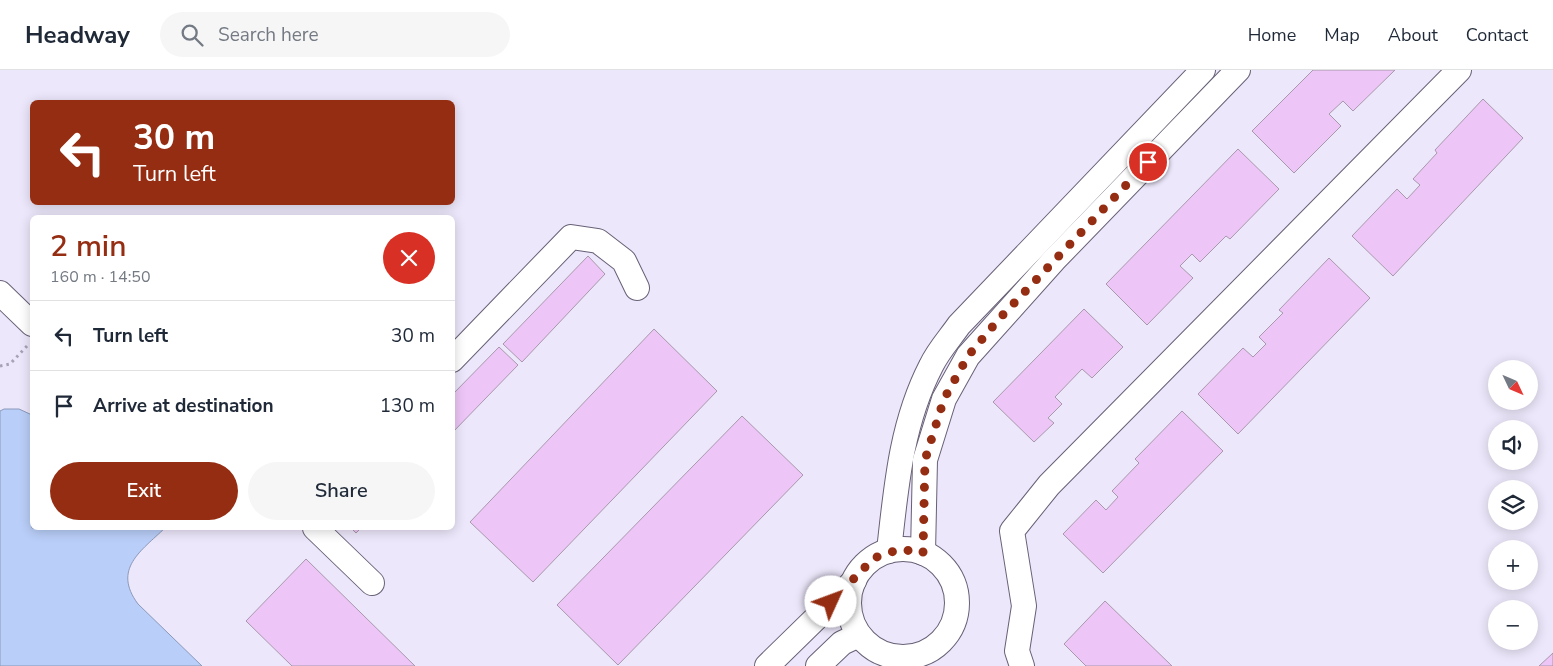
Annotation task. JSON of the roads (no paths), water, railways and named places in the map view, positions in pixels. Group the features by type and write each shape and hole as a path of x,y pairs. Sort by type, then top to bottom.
{"street":[{"path":"888,551 897,477 911,412 932,365 959,325 1203,70"},
{"path":"923,553 925,460 944,399 968,356 1054,260 1238,70"},
{"path":"1022,666 1017,651 1024,606 1012,531 1048,485 1459,70"},
{"path":"455,357 571,238 598,241 624,261 637,288"},
{"path":"0,293 30,322"},
{"path":"317,530 372,583"},
{"path":"767,666 854,580 863,568 874,558 888,551 912,550 923,553 936,560 947,571 954,584 957,599 956,614 951,628 943,640 916,661 891,661 868,645 853,622 850,594 854,580"},
{"path":"818,666 842,643 860,635"}],"water":[{"path":"4,409 19,409 30,414 30,530 163,530 139,553 133,562 129,571 128,581 131,592 138,604 202,666 0,666 0,411"}]}
